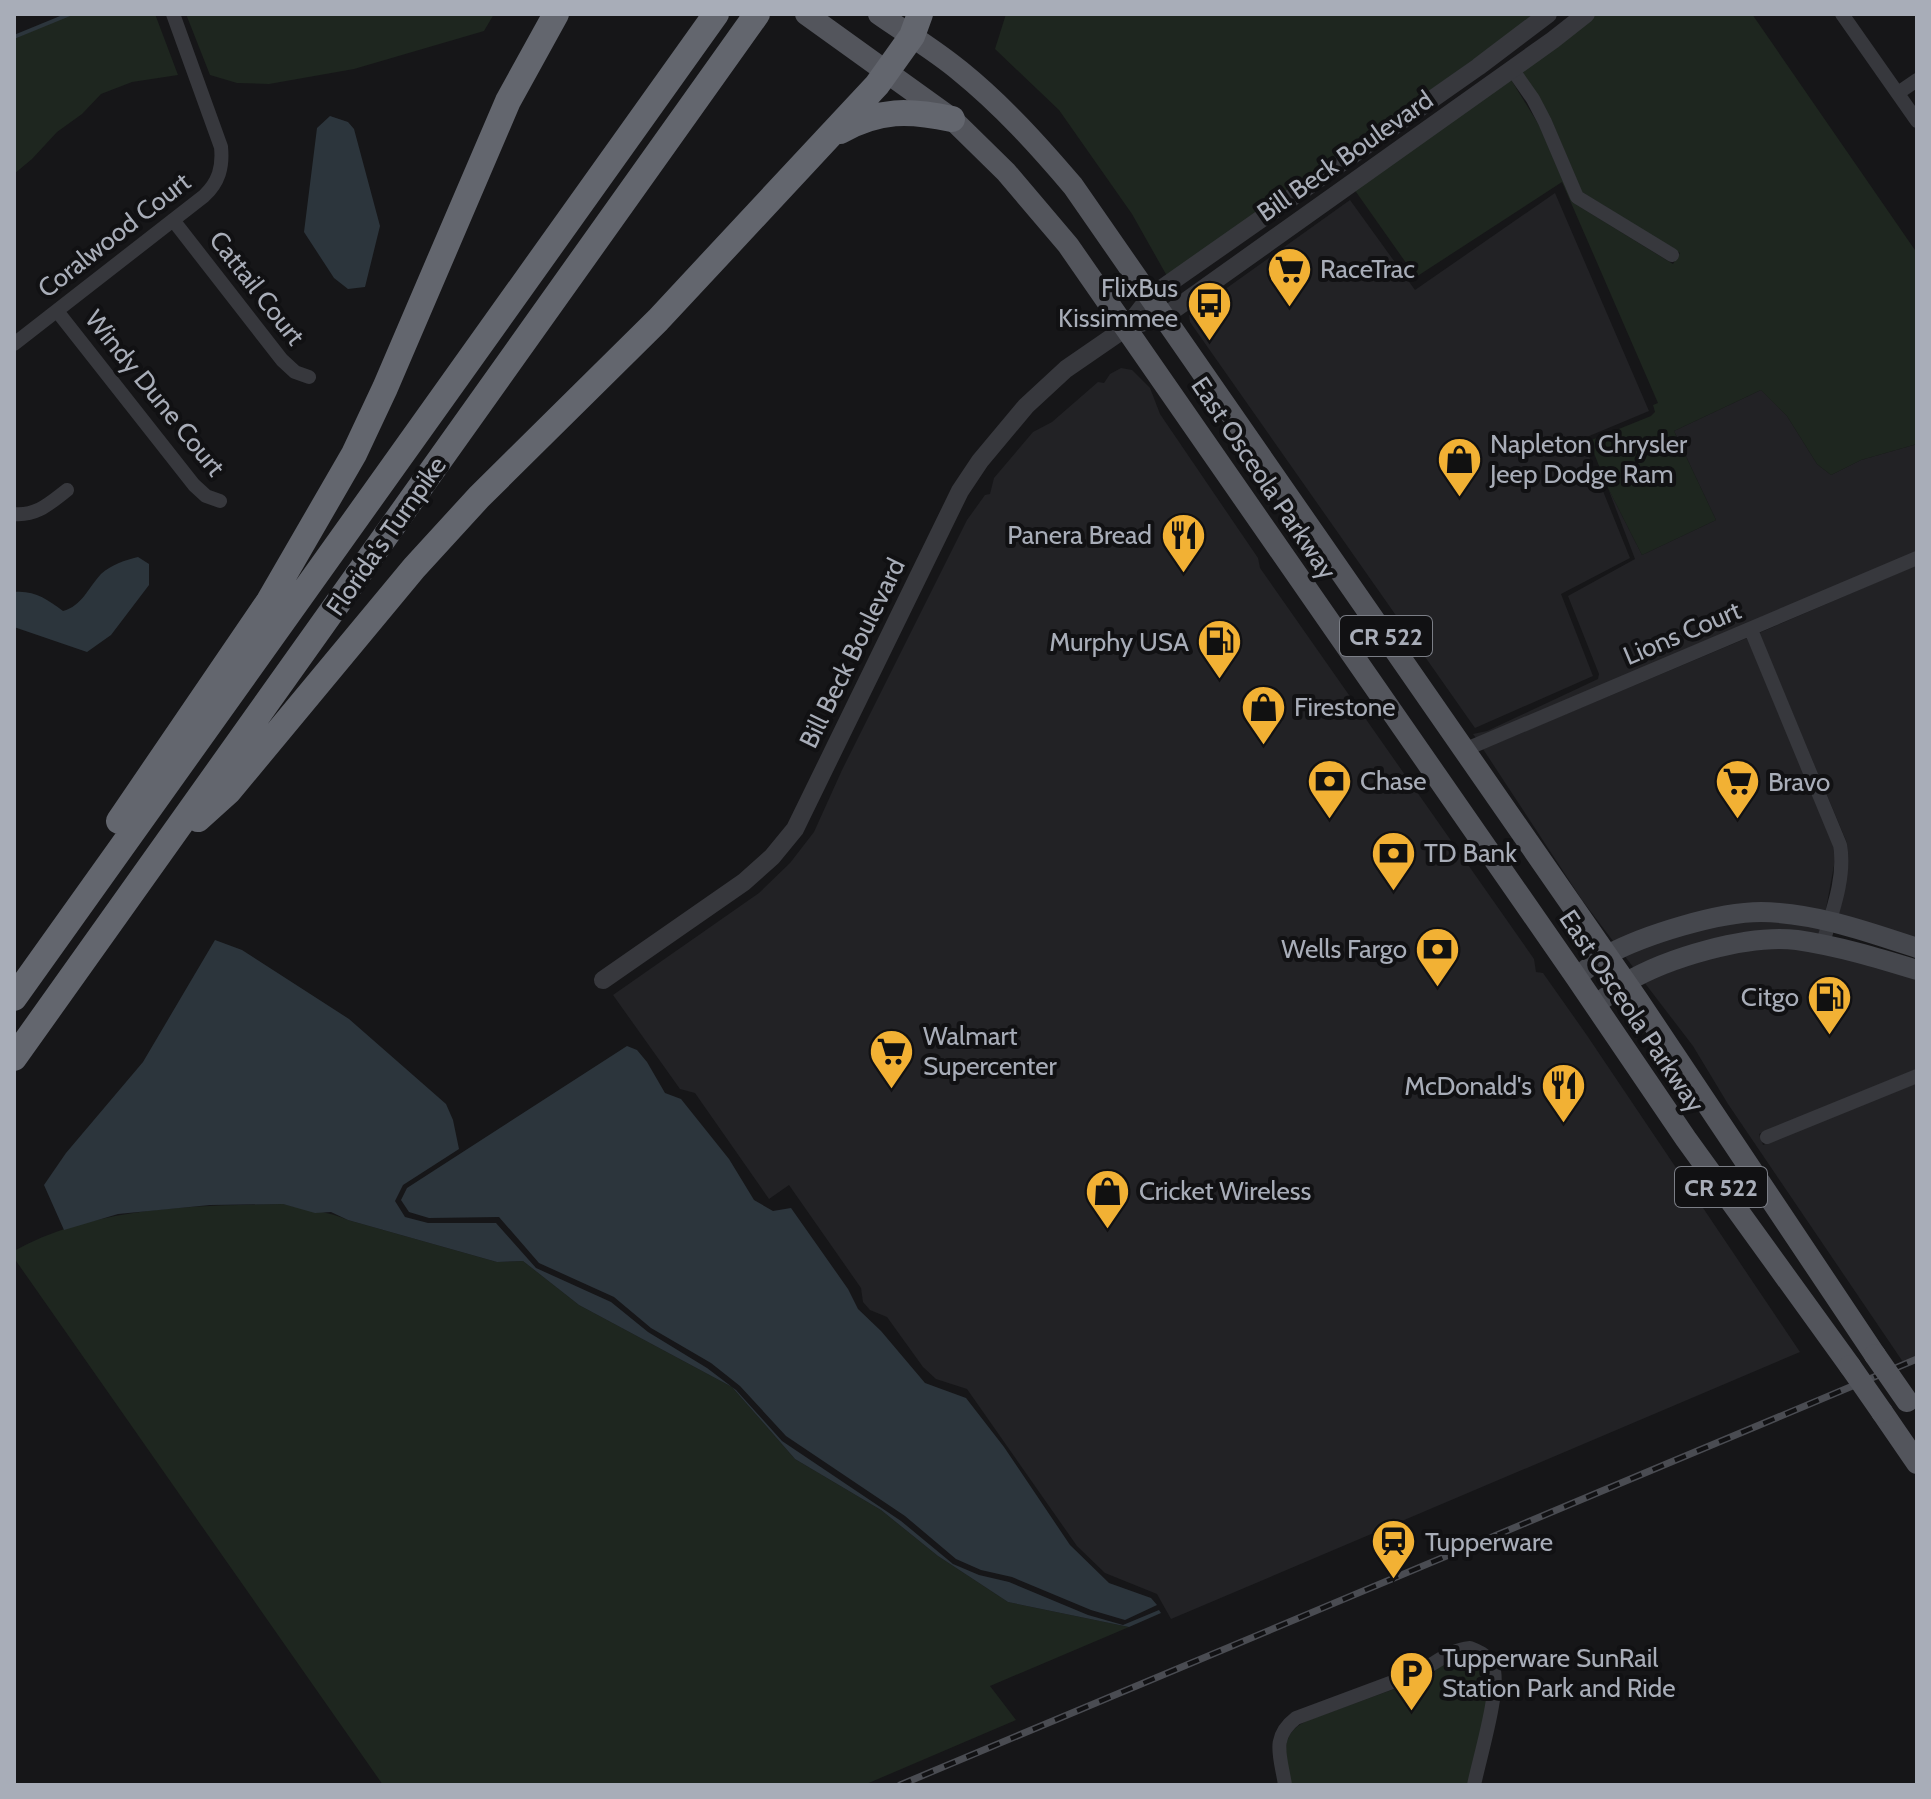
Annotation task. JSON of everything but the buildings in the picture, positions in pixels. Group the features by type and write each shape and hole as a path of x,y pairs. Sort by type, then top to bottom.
{"highway":[{"path":"14,984 126,811 269,601 316,523 354,454 385,388 508,101 556,14"},
{"name":"Florida's Turnpike","path":"14,998 716,14"},
{"name":"Florida's Turnpike","path":"14,1058 757,14"},
{"path":"160,854 229,791 414,568 479,497 658,320 887,72 916,25"},
{"path":"823,140 858,121 887,112 922,113 952,119"}],"main road":[{"name":"East Osceola Parkway","path":"879,14 916,25 1043,151 1090,209 1607,955 1912,1408"},
{"name":"East Osceola Parkway","path":"808,16 952,119 1006,172 1068,245 1686,1139 1917,1463"},
{"path":"1576,977 1607,955 1681,927 1719,917 1760,912 1829,921 1917,948"},
{"path":"1595,1005 1626,983 1667,964 1716,948 1760,941 1796,940 1864,954 1917,970"}],"street":[{"name":"Coralwood Court","path":"14,344 214,185 220,172 222,155 218,138 173,14"},
{"name":"Bill Beck Boulevard","path":"603,980 744,882 772,857 795,829 960,491 972,471 1015,419 1056,378 1127,327 1151,296 1499,52 1548,14"},
{"name":"Bill Beck Boulevard","path":"1127,327 1165,316 1586,14"},
{"path":"1842,14 1917,121"},
{"path":"1499,52 1533,99 1577,197 1672,255"},
{"path":"1898,93 1917,80"},
{"name":"Cattail Court","path":"173,220 282,360 295,372 309,377"},
{"name":"Windy Dune Court","path":"57,311 194,485 206,496 220,501"},
{"path":"14,514 26,515 39,511 67,490"},
{"name":"Lions Court","path":"1464,750 1917,558"},
{"path":"1751,630 1840,845 1841,867 1822,946"},
{"path":"1767,1137 1917,1076"},
{"path":"1285,1785 1279,1744 1282,1732 1296,1718 1427,1669 1432,1662 1470,1648 1484,1654 1493,1665 1494,1693 1474,1785"}],"shaded area":[{"path":"70,14 155,14 178,75 132,82 101,94 14,174 14,39"},
{"path":"186,14 494,14 484,31 354,69 269,84 237,83 210,75"},
{"path":"1006,14 1538,14 1167,276 1132,214 1059,110 995,49"},
{"path":"1594,14 1752,14 1917,253 1917,444 1861,460 1831,475 1817,464 1787,416 1761,390 1674,431 1716,520 1642,555 1608,488 1589,441 1651,416 1655,412 1653,405 1658,403 1562,182 1416,277 1354,189 1510,78 1539,125 1572,202 1673,264 1680,253 1582,192 1551,119 1521,70"},
{"path":"330,116 348,122 354,129 380,226 365,287 348,289 334,278 304,232 317,128"},
{"name":"Napleton Chrysler Jeep Dodge Ram","path":"1555,193 1649,411 1582,439 1630,558 1561,594 1593,676 1475,728 1190,322 1189,315 1350,200 1415,290"},
{"path":"1121,368 1132,370 1150,388 1160,414 1258,558 1260,568 1534,959 1536,972 1543,973 1586,1034 1800,1352 1171,1619 1157,1594 1105,1573 1077,1546 967,1389 936,1379 923,1367 887,1317 870,1310 863,1302 861,1288 789,1185 769,1199 695,1093 680,1089 613,995 759,893 790,863 814,832 967,520 985,495 990,494 994,478 1033,432 1052,422 1098,382 1104,383 1110,374"},
{"path":"1761,390 1787,416 1817,464 1831,475 1861,460 1917,444 1917,552 1476,738 1473,734 1487,731 1598,679 1599,674 1568,596 1635,559 1608,488 1642,555 1716,520 1674,431"},
{"path":"138,557 149,564 149,585 111,635 87,652 14,627 14,592 40,596 63,611 80,601 105,571"},
{"path":"1917,565 1917,941 1838,916 1847,867 1847,843 1759,633"},
{"path":"1747,638 1832,839 1835,860 1825,914 1761,906 1616,945 1582,900 1483,749"},
{"path":"1759,919 1821,926 1818,938 1636,971 1624,955 1682,933"},
{"path":"215,940 242,950 349,1019 446,1104 459,1149 403,1185 395,1201 405,1217 428,1223 496,1223 536,1268 611,1302 648,1332 732,1387 579,1305 523,1261 497,1262 348,1220 331,1212 315,1213 283,1204 210,1205 118,1214 64,1230 44,1185 66,1153 143,1062"},
{"path":"1794,946 1917,977 1917,1069 1759,1134 1763,1145 1917,1083 1917,1357 1903,1362 1728,1104 1693,1046 1644,982 1717,954"},
{"path":"627,1046 637,1050 647,1062 665,1093 681,1099 729,1159 754,1200 773,1211 791,1208 848,1289 858,1309 925,1383 966,1398 1004,1447 1070,1545 1109,1583 1151,1598 1157,1605 1125,1620 956,1559 905,1516 786,1436 740,1386 711,1363 651,1328 614,1297 539,1263 499,1217 429,1218 409,1212 401,1200 407,1188"},
{"path":"283,1204 497,1262 523,1261 579,1305 732,1387 795,1459 881,1510 938,1556 1008,1602 1129,1627 990,1686 1016,1720 864,1785 383,1785 14,1258 14,1251 45,1236 111,1217 180,1208"},
{"path":"732,1387 782,1441 901,1521 953,1564 979,1575 1009,1582 1088,1615 1123,1625 1159,1610 1161,1613 1129,1627 1008,1602 938,1556 881,1510 795,1459"},
{"name":"Tupperware SunRail Station Park and Ride","path":"1468,1655 1484,1665 1488,1681 1485,1710 1468,1785 1291,1785 1286,1747 1292,1732 1299,1726 1427,1677 1435,1672 1434,1669"}],"waterway":[{"path":"14,37 70,14"}],"railway":[{"path":"900,1785 1917,1359"}],"place":[{"name":"RaceTrac","path":"1289,308"},
{"name":"FlixBus Kissimmee","path":"1209,342"},
{"name":"Napleton Chrysler Jeep Dodge Ram","path":"1459,498"},
{"name":"Panera Bread","path":"1183,574"},
{"name":"Murphy USA","path":"1220,681"},
{"name":"Firestone","path":"1263,746"},
{"name":"Chase","path":"1329,820"},
{"name":"Bravo","path":"1737,821"},
{"name":"TD Bank","path":"1393,892"},
{"name":"Wells Fargo","path":"1438,988"},
{"name":"Citgo","path":"1830,1036"},
{"name":"Walmart Supercenter","path":"892,1090"},
{"name":"McDonald's","path":"1563,1125"},
{"name":"Cricket Wireless","path":"1108,1230"},
{"name":"Tupperware","path":"1394,1581"},
{"name":"Tupperware SunRail Station Park and Ride","path":"1411,1712"}]}
